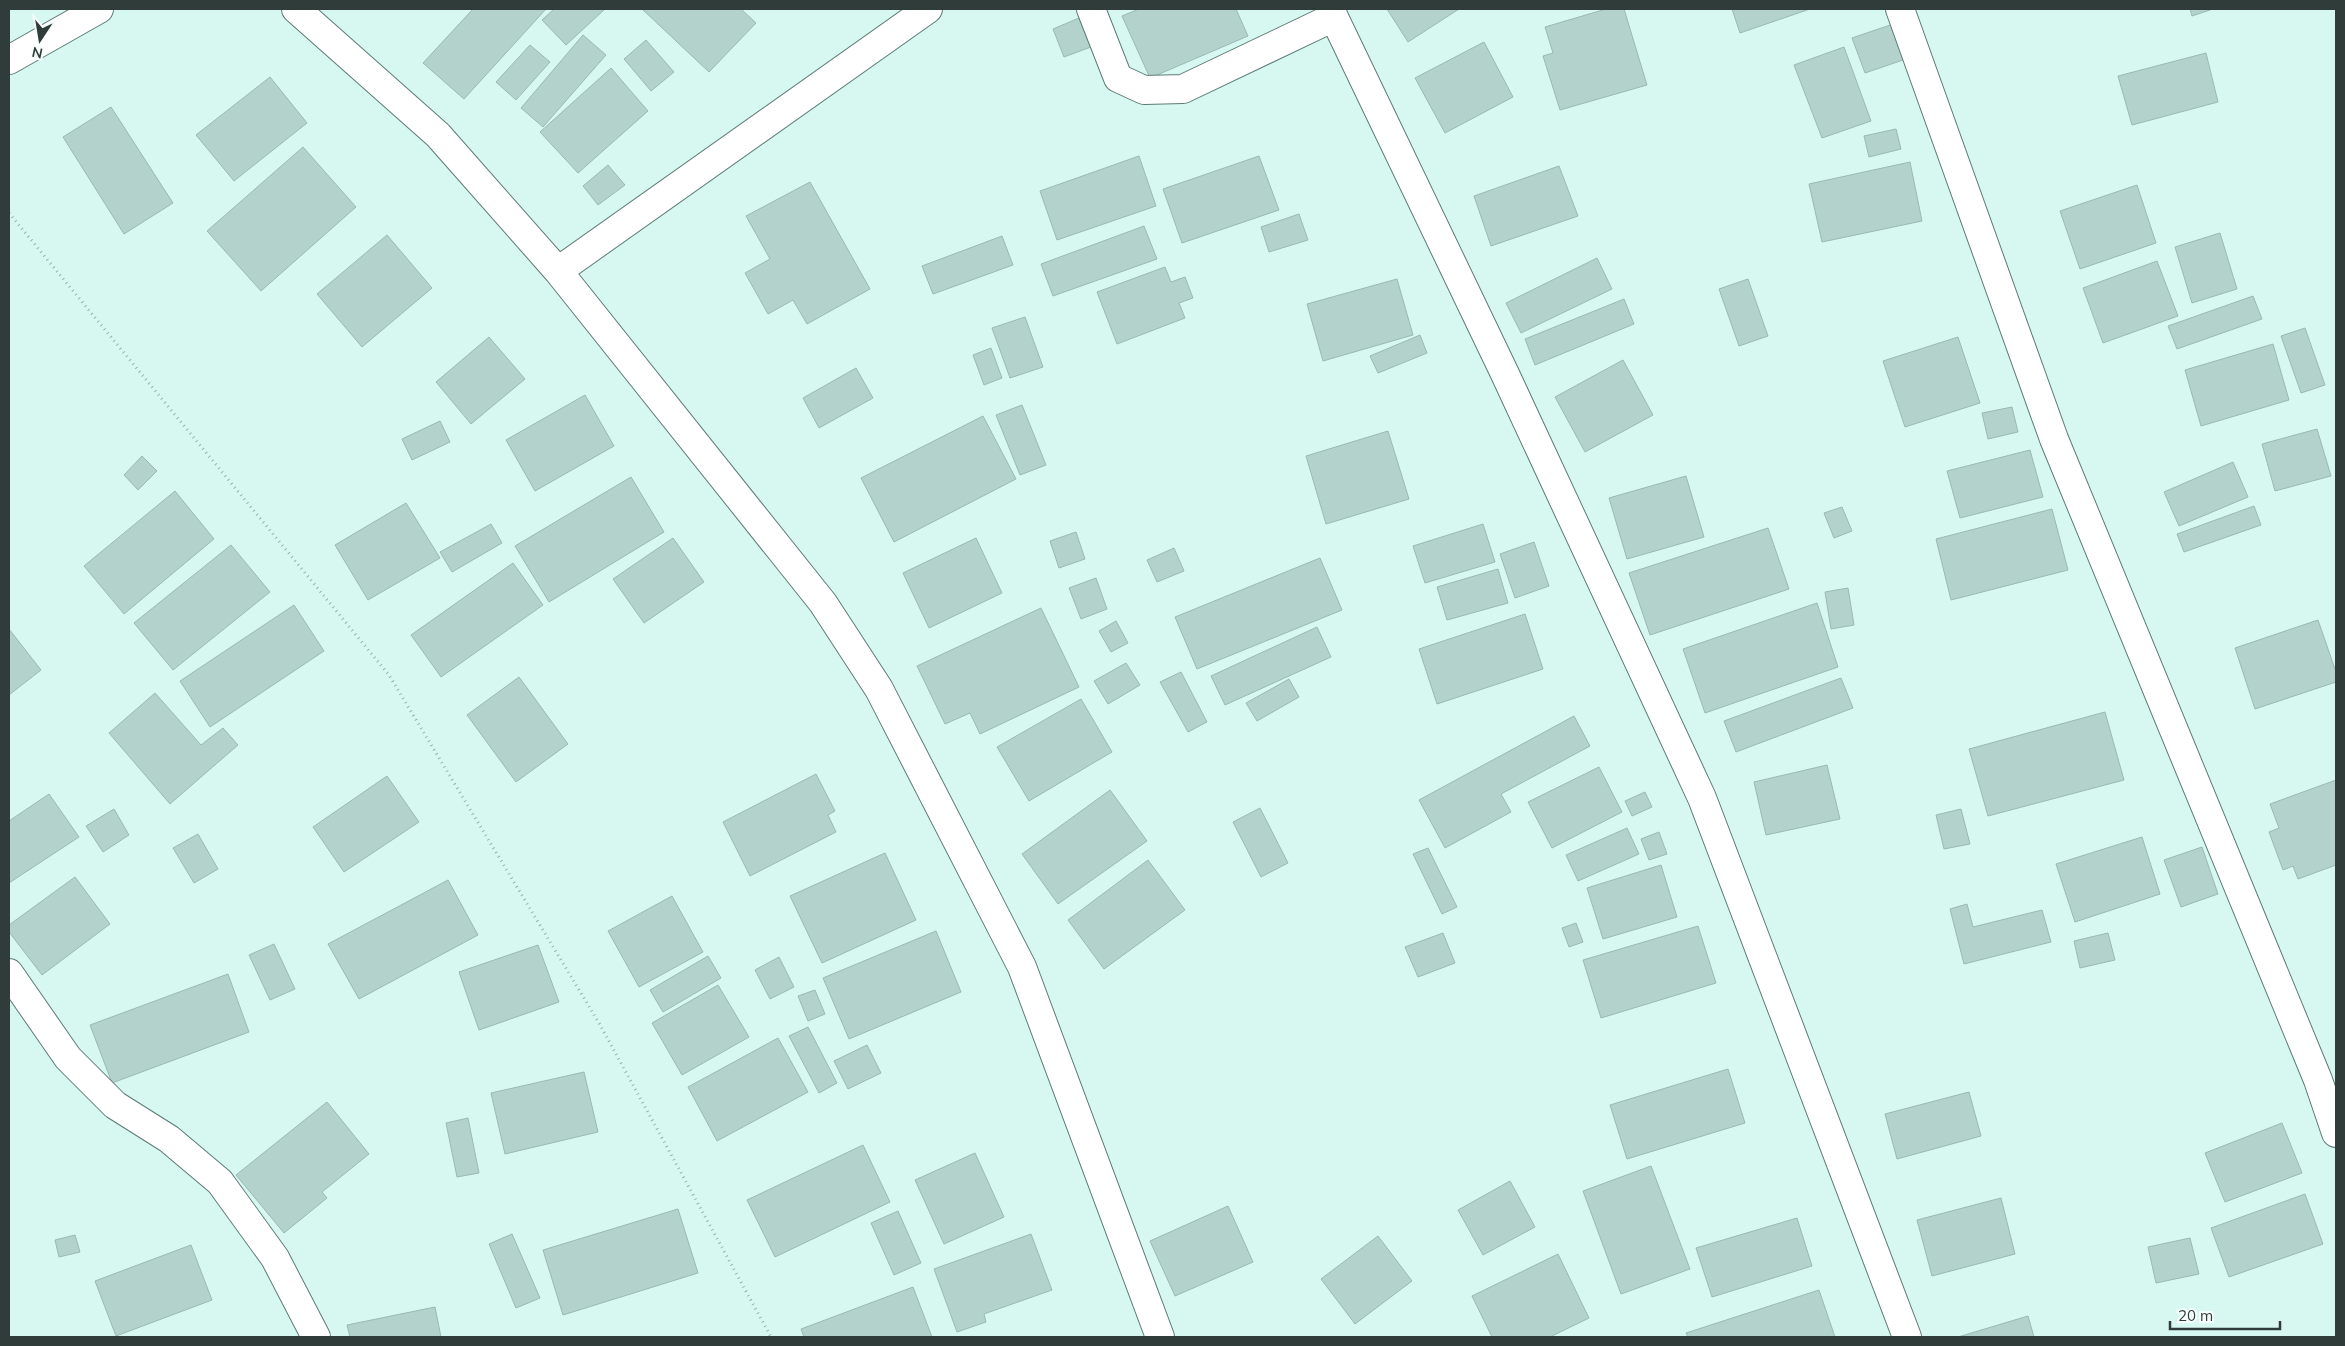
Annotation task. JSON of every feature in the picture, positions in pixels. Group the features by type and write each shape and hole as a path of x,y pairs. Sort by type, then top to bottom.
{"street":[{"path":"9,60 99,9"},
{"path":"296,9 438,135 558,271 823,603 879,689 1022,967 1160,1337"},
{"path":"558,271 928,9"},
{"path":"1091,9 1118,78 1144,90 1183,89 1332,13 1509,383 1702,798 1907,1337"},
{"path":"1900,9 2054,439 2314,1071 2336,1133"},
{"path":"9,973 68,1058 115,1104 169,1139 220,1182 275,1258 316,1337"}],"path":[{"path":"9,213 389,675 599,1023 771,1337"}],"building":[{"path":"473,9 546,9 464,99 423,63"},
{"path":"554,9 605,9 566,45 542,20"},
{"path":"642,9 741,9 756,23 709,72"},
{"path":"1139,9 1236,9 1248,36 1150,78 1122,16"},
{"path":"1387,9 1459,9 1408,42"},
{"path":"1606,9 1624,9 1647,85 1560,110 1543,56 1553,53 1545,27"},
{"path":"1732,9 1810,9 1740,33"},
{"path":"2190,9 2213,9 2192,16"},
{"path":"1079,18 1091,47 1064,57 1053,29"},
{"path":"1893,24 1906,59 1865,73 1852,38"},
{"path":"583,35 606,55 543,127 521,108"},
{"path":"646,40 674,72 651,91 624,59"},
{"path":"1484,42 1513,97 1445,133 1415,78"},
{"path":"530,45 550,62 516,100 496,82"},
{"path":"1844,47 1871,121 1822,138 1794,65"},
{"path":"2206,53 2218,102 2132,125 2118,76"},
{"path":"611,68 648,111 578,173 540,132"},
{"path":"270,77 307,123 234,181 196,135"},
{"path":"111,107 173,203 124,234 63,137"},
{"path":"1896,129 1901,149 1869,157 1864,136"},
{"path":"303,147 356,207 261,291 207,231"},
{"path":"1139,156 1156,206 1057,240 1040,191"},
{"path":"1259,156 1279,210 1182,243 1163,189"},
{"path":"1910,162 1922,221 1822,242 1809,184"},
{"path":"608,165 625,185 598,205 583,186"},
{"path":"1559,166 1578,216 1491,246 1474,196"},
{"path":"810,182 870,289 807,324 793,300 768,314 745,273 770,259 746,216"},
{"path":"2137,185 2156,243 2080,269 2060,211"},
{"path":"1299,214 1308,240 1269,252 1261,227"},
{"path":"1144,226 1157,259 1053,296 1041,264"},
{"path":"2220,233 2237,289 2192,303 2175,247"},
{"path":"387,235 432,288 362,347 317,294"},
{"path":"1002,236 1013,265 933,294 922,266"},
{"path":"1597,258 1612,289 1521,333 1506,303"},
{"path":"2157,261 2178,316 2103,343 2083,288"},
{"path":"1165,267 1171,282 1185,277 1193,298 1179,303 1185,318 1117,344 1097,292"},
{"path":"1397,279 1413,335 1323,361 1307,304"},
{"path":"1748,279 1768,336 1739,346 1719,289"},
{"path":"2253,296 2262,319 2177,349 2168,326"},
{"path":"1624,299 1634,324 1535,365 1525,339"},
{"path":"1025,317 1043,367 1010,378 992,328"},
{"path":"2305,328 2325,385 2301,393 2281,336"},
{"path":"1420,335 1427,353 1378,373 1370,356"},
{"path":"489,337 525,379 471,424 436,382"},
{"path":"1958,337 1980,403 1905,427 1883,361"},
{"path":"2273,344 2289,400 2201,426 2185,370"},
{"path":"991,348 1002,378 984,385 973,355"},
{"path":"1623,360 1653,415 1585,452 1555,397"},
{"path":"856,368 873,398 819,428 803,398"},
{"path":"585,395 614,446 535,491 506,440"},
{"path":"1022,405 1046,465 1020,475 996,415"},
{"path":"2012,407 2018,432 1988,439 1982,413"},
{"path":"983,416 1016,479 894,542 861,478"},
{"path":"440,421 450,442 412,460 402,439"},
{"path":"2317,429 2331,476 2275,491 2262,444"},
{"path":"1388,431 1409,499 1326,524 1306,456"},
{"path":"2030,450 2043,497 1960,518 1947,471"},
{"path":"142,456 157,471 138,490 124,475"},
{"path":"2233,462 2248,497 2179,526 2164,492"},
{"path":"1686,476 1704,537 1627,559 1609,498"},
{"path":"631,477 664,532 549,602 515,546"},
{"path":"175,491 214,539 124,614 84,566"},
{"path":"406,503 440,558 368,600 335,545"},
{"path":"2254,506 2261,525 2184,552 2177,534"},
{"path":"1842,507 1852,531 1834,538 1824,513"},
{"path":"2052,509 2068,570 1951,600 1936,539"},
{"path":"491,524 502,543 452,572 440,552"},
{"path":"1483,524 1495,562 1425,583 1413,546"},
{"path":"1768,528 1789,589 1650,635 1629,573"},
{"path":"1076,532 1085,559 1059,568 1050,541"},
{"path":"673,538 704,582 644,623 613,579"},
{"path":"976,538 1002,593 929,628 903,573"},
{"path":"1534,542 1549,586 1515,598 1500,554"},
{"path":"231,545 270,592 173,670 134,623"},
{"path":"1174,548 1184,571 1157,582 1147,560"},
{"path":"1320,558 1342,610 1197,669 1175,617"},
{"path":"513,563 543,605 441,677 411,635"},
{"path":"1498,569 1508,603 1447,620 1437,587"},
{"path":"1096,578 1107,609 1081,619 1069,588"},
{"path":"1848,588 1854,625 1831,629 1825,592"},
{"path":"1817,603 1838,667 1705,713 1683,649"},
{"path":"294,605 324,651 210,727 180,681"},
{"path":"1041,608 1079,687 980,734 970,713 945,724 917,666"},
{"path":"1525,614 1543,669 1437,704 1419,649"},
{"path":"2318,620 2336,672 2336,682 2255,709 2235,648"},
{"path":"1116,621 1128,643 1111,652 1099,631"},
{"path":"1317,627 1331,657 1225,705 1211,676"},
{"path":"9,629 41,670 9,695"},
{"path":"1126,663 1140,685 1108,704 1094,681"},
{"path":"1181,672 1207,722 1188,732 1160,682"},
{"path":"519,677 568,744 516,782 467,715"},
{"path":"1841,678 1853,708 1736,752 1724,721"},
{"path":"1289,679 1299,697 1257,721 1246,703"},
{"path":"155,693 201,745 223,728 238,745 170,804 109,733"},
{"path":"1081,699 1112,752 1029,801 997,747"},
{"path":"2105,712 2124,780 1988,816 1969,749"},
{"path":"1574,716 1590,746 1501,794 1511,812 1445,848 1419,800"},
{"path":"1827,765 1840,819 1766,835 1754,782"},
{"path":"1599,767 1622,812 1552,848 1528,802"},
{"path":"816,774 835,811 828,815 836,832 750,876 723,822"},
{"path":"387,776 419,822 344,872 313,827"},
{"path":"2336,780 2336,865 2298,879 2293,866 2283,870 2269,832 2279,828 2270,804"},
{"path":"1110,790 1147,841 1058,904 1022,854"},
{"path":"1645,792 1652,807 1632,816 1625,801"},
{"path":"49,794 79,837 9,883 9,821"},
{"path":"1260,808 1288,863 1261,877 1233,822"},
{"path":"114,809 129,835 103,852 86,826"},
{"path":"1961,809 1970,844 1944,849 1936,815"},
{"path":"1627,828 1639,854 1578,881 1566,855"},
{"path":"1659,832 1667,854 1649,860 1641,839"},
{"path":"198,834 218,869 194,883 173,848"},
{"path":"2142,837 2160,894 2075,922 2056,864"},
{"path":"2202,847 2218,894 2181,907 2164,860"},
{"path":"1428,848 1457,907 1442,914 1413,854"},
{"path":"885,853 916,920 822,963 790,896"},
{"path":"1148,860 1185,910 1104,969 1068,920"},
{"path":"1661,865 1677,917 1603,939 1587,888"},
{"path":"75,877 110,924 42,975 9,932 9,925"},
{"path":"448,880 478,935 359,999 328,944"},
{"path":"672,896 703,952 639,987 608,931"},
{"path":"1967,904 1973,927 2042,910 2051,942 1964,964 1950,909"},
{"path":"1576,923 1583,942 1569,947 1562,928"},
{"path":"1698,926 1716,983 1601,1018 1583,960"},
{"path":"936,931 961,992 849,1039 823,978"},
{"path":"1443,933 1455,963 1418,977 1405,947"},
{"path":"2108,933 2115,960 2080,968 2074,941"},
{"path":"274,944 295,989 270,1000 249,955"},
{"path":"538,945 559,1002 479,1030 459,972"},
{"path":"708,956 721,978 663,1012 650,990"},
{"path":"779,957 794,987 770,999 755,970"},
{"path":"228,974 249,1032 112,1083 90,1025"},
{"path":"718,985 749,1037 682,1075 652,1023"},
{"path":"815,990 825,1014 808,1021 798,996"},
{"path":"808,1027 837,1083 819,1093 789,1036"},
{"path":"778,1038 808,1092 717,1141 688,1087"},
{"path":"867,1045 881,1073 848,1089 834,1061"},
{"path":"1728,1069 1745,1123 1627,1159 1610,1105"},
{"path":"584,1072 598,1132 505,1154 491,1093"},
{"path":"1969,1092 1981,1136 1897,1159 1885,1114"},
{"path":"327,1102 369,1154 322,1192 327,1198 284,1233 236,1175"},
{"path":"468,1118 479,1173 457,1177 446,1123"},
{"path":"2282,1123 2302,1173 2225,1202 2205,1153"},
{"path":"863,1145 890,1202 775,1257 747,1200"},
{"path":"975,1153 1004,1217 944,1244 915,1180"},
{"path":"1651,1166 1690,1269 1621,1294 1583,1191"},
{"path":"1510,1181 1535,1227 1483,1255 1458,1210"},
{"path":"2305,1194 2323,1244 2229,1277 2211,1228"},
{"path":"2001,1198 2015,1254 1932,1276 1917,1220"},
{"path":"1228,1206 1253,1262 1175,1296 1150,1241"},
{"path":"678,1209 698,1273 563,1315 543,1250"},
{"path":"898,1211 921,1263 894,1275 871,1223"},
{"path":"1797,1218 1812,1266 1712,1297 1696,1248"},
{"path":"512,1234 540,1298 516,1308 489,1244"},
{"path":"1031,1234 1052,1290 984,1314 986,1322 957,1332 934,1269"},
{"path":"75,1235 80,1252 59,1257 55,1240"},
{"path":"1378,1236 1412,1281 1355,1324 1321,1279"},
{"path":"2190,1238 2199,1274 2156,1283 2148,1247"},
{"path":"191,1245 212,1300 116,1336 95,1281"},
{"path":"1558,1254 1589,1318 1550,1337 1492,1337 1472,1296"},
{"path":"913,1287 932,1337 804,1337 801,1329"},
{"path":"1819,1290 1835,1337 1688,1337 1686,1333"},
{"path":"435,1307 441,1337 350,1337 347,1325"},
{"path":"2028,1316 2034,1337 1958,1337"}]}
